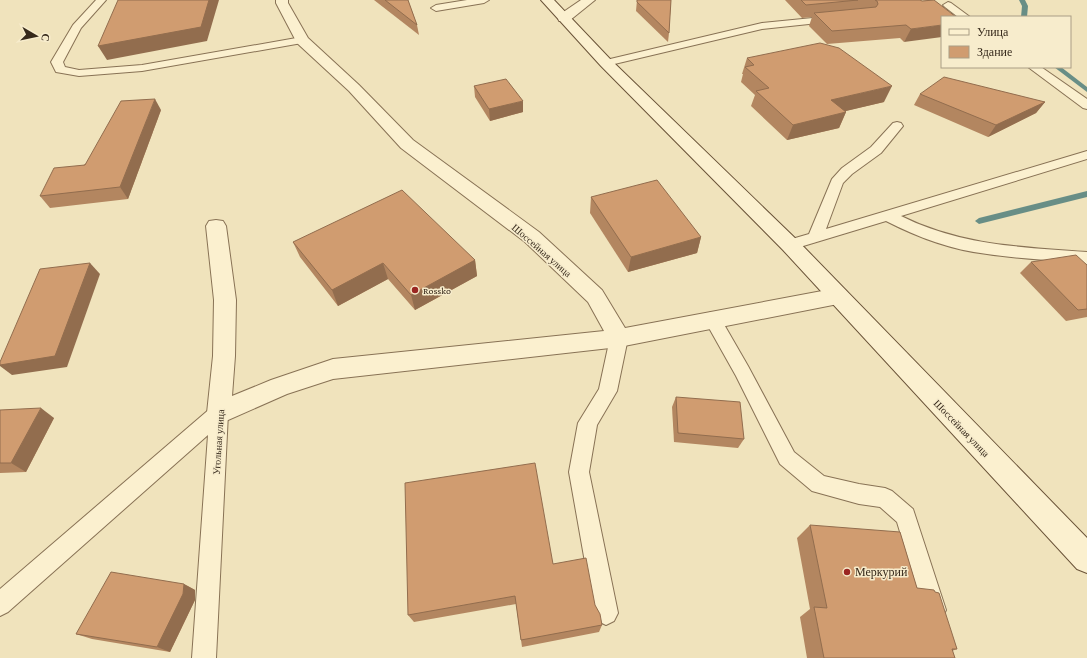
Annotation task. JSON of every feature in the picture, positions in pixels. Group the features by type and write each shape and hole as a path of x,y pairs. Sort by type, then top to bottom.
{"street":[{"name":"Шоссейная улица","path":"282,0 282,3 302,40 354,88 407,144 532,238 594,296 619,338"},
{"name":"Шоссейная улица","path":"547,0 606,63 790,245 1087,559"},
{"path":"564,18 589,0"},
{"name":"Угольная улица","path":"216,226 225,300 224,356 219,413"},
{"path":"219,413 279,387 333,369 619,338 838,296"}],"lane":[{"path":"101,0 77,27 58,62 60,70 79,73 142,68 302,40"},
{"path":"436,8 484,0"},
{"path":"948,5 964,16"},
{"path":"606,63 762,26 844,18"},
{"path":"1035,68 1087,105"},
{"path":"815,238 837,182 847,171 876,150 897,126"},
{"path":"790,245 1087,155"},
{"path":"886,216 908,226 953,242 986,249 1087,258"},
{"path":"712,319 742,371 787,458 819,484 859,494 884,498 906,516 939,628"},
{"path":"606,613 579,472 588,423 608,391 619,338"},
{"path":"0,604 219,413"},
{"name":"Угольная улица","path":"204,658 219,413"}],"building":[{"path":"118,0 209,0 201,27 98,46"},
{"path":"385,0 408,0 417,25"},
{"path":"637,0 671,0 669,33 637,2"},
{"path":"801,0 858,0 806,5"},
{"path":"875,0 934,0 955,16 941,16 941,25 911,29 906,25 832,31 814,13 876,7 878,4"},
{"path":"820,43 839,48 892,86 831,100 846,112 793,125 756,91 769,88 745,67 754,65 747,58"},
{"path":"944,77 1045,102 996,125 920,94"},
{"path":"506,79 523,101 489,109 474,86"},
{"path":"155,99 120,187 40,196 54,168 85,165 121,101"},
{"path":"657,180 701,237 631,257 591,197"},
{"path":"402,190 475,260 411,295 383,263 332,290 293,242"},
{"path":"1076,255 1087,265 1087,309 1078,310 1031,262"},
{"path":"90,263 55,356 0,365 40,269"},
{"path":"676,397 740,402 744,439 678,433"},
{"path":"41,408 11,463 0,463 0,410"},
{"path":"535,463 553,564 586,558 595,605 600,614 602,625 521,640 515,596 408,615 405,483"},
{"name":"Меркурий","path":"810,525 900,532 917,588 934,590 935,592 939,593 957,649 952,649 955,658 824,658 814,607 827,608"},
{"path":"111,572 184,584 183,594 157,647 76,634"}],"waterway":[{"path":"1022,0 1025,6 1024,16"},
{"path":"1058,68 1087,90"},
{"path":"979,221 1087,194"}],"place":[{"name":"Rossko","path":"415,290"},
{"name":"Меркурий","path":"847,572"}]}
